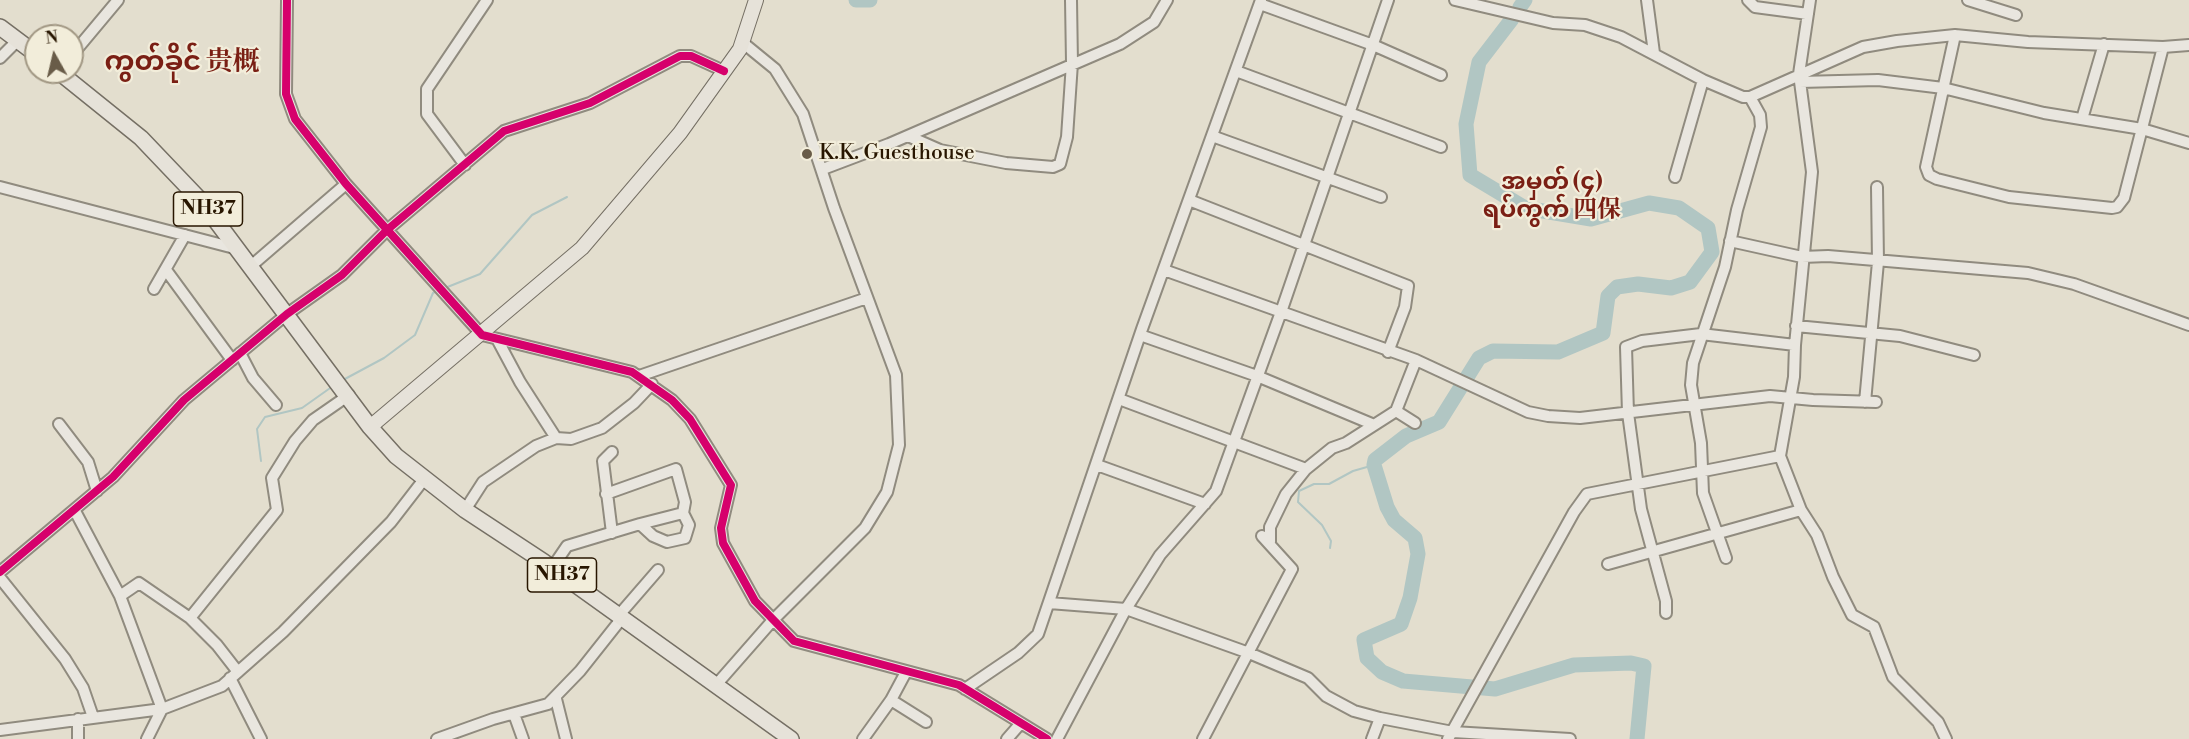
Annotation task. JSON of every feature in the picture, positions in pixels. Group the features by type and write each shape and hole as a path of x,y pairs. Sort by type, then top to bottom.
{"highway":[{"path":"0,27 24,45"},
{"name":"NH37","path":"74,84 141,138 202,202 349,395 370,427 396,456 465,510 552,568 716,685 784,737"}],"main road":[{"path":"370,427 482,335 582,248 680,133 724,71 742,42 756,1"}],"street":[{"path":"84,41 118,0"},
{"path":"287,0 286,94 295,119 346,184 482,335 639,376 652,384 690,419 731,485 720,536 754,601 794,641 965,688 1047,739"},
{"path":"465,165 427,114 428,89 487,0"},
{"path":"908,136 940,150 1006,163 1053,167 1060,164 1067,137 1072,63 1071,0"},
{"path":"823,169 908,136 1120,44 1154,22 1167,0"},
{"path":"1057,739 1126,609 1160,555 1216,491 1281,312 1388,0"},
{"path":"1455,0 1553,23 1585,25 1621,37 1734,95 1750,97 1800,78 1863,47 1956,35 2028,42 2163,47 2189,45"},
{"path":"1647,0 1654,53"},
{"path":"1748,0 1755,7 1808,14"},
{"path":"1810,0 1800,78 1812,172 1802,257 1791,396 1780,456 1802,510 1817,535 1833,577 1852,615 1874,627 1893,677 1938,722 1946,739"},
{"path":"1968,0 2016,15"},
{"path":"965,688 1018,653 1038,634 1140,335 1261,2 1373,45 1441,75"},
{"path":"1956,35 1926,167 1929,175 2009,197 2117,207 2124,198 2163,47"},
{"path":"0,58 18,40"},
{"path":"716,685 773,620 865,528 886,492 899,445 896,375 803,114 774,69 742,42"},
{"path":"2082,119 2104,44"},
{"path":"93,717 83,688 65,658 1,571 113,477 183,400 287,314 342,275 387,230 504,131 590,103 680,56 691,56 724,71"},
{"path":"1236,71 1441,147"},
{"path":"1800,78 1878,80 1943,88 2044,113 2142,129 2189,142"},
{"path":"1675,177 1703,80"},
{"path":"1726,558 1703,493 1701,443 1694,405 1693,363 1725,267 1761,127 1760,115 1750,97"},
{"path":"1212,136 1381,197"},
{"path":"251,266 346,184"},
{"path":"0,187 238,249"},
{"path":"1164,270 1388,352 1416,360 1458,377 1528,412 1548,416 1580,418 1770,396 1870,402 1872,333 1878,262 1876,187"},
{"path":"1189,200 1408,286 1405,307 1388,352"},
{"path":"154,289 185,235"},
{"path":"1731,242 1802,257 1828,256 2028,273 2073,284 2139,305 2189,325"},
{"path":"166,270 276,405"},
{"path":"639,376 867,298"},
{"path":"1796,326 1900,336 1974,355"},
{"path":"1666,613 1666,601 1651,553 1637,482 1628,413 1626,348 1642,341 1701,334 1795,345"},
{"path":"1140,335 1257,376 1372,424"},
{"path":"497,339 520,382 556,438"},
{"path":"1203,739 1292,569 1266,539 1286,494 1306,469 1332,448 1346,443 1372,424 1396,411 1416,360"},
{"path":"465,510 483,482 536,446 556,438 571,439 602,428 634,403 652,384"},
{"path":"190,618 277,510 272,478 295,441 313,420 349,395"},
{"path":"1119,399 1306,469"},
{"path":"1396,411 1415,423"},
{"path":"59,424 88,462 97,491"},
{"path":"612,452 603,461 612,533"},
{"path":"1450,735 1574,512 1587,494 1637,482 1780,456"},
{"path":"1097,465 1204,504"},
{"path":"606,494 676,469 685,502 683,513 689,525 685,538 676,541 660,540 640,524"},
{"path":"0,730 162,709 222,686 283,632 391,522 425,478"},
{"path":"1608,564 1718,536 1802,510"},
{"path":"75,511 120,596 162,709 147,739"},
{"path":"552,568 567,546 683,513"},
{"path":"437,739 541,707 556,699 658,570"},
{"path":"120,596 139,583 190,618 217,645 234,675 261,739"},
{"path":"1049,603 1126,609 1249,653 1308,678 1326,696 1354,711 1380,718 1450,735 1570,739"},
{"path":"863,739 891,700 906,672"},
{"path":"556,699 566,739"},
{"path":"891,700 926,722"},
{"path":"514,714 523,739"},
{"path":"1372,739 1380,718"},
{"path":"78,719 78,739"},
{"path":"1007,739 1021,723"}],"waterway":[{"path":"856,0 870,0"},
{"path":"1520,7 1525,0"},
{"path":"1512,19 1479,62 1466,124 1470,175 1525,208 1591,219 1649,203 1679,208 1708,228 1712,252 1690,282 1671,288 1638,284 1617,287 1608,296 1603,333 1558,352 1493,351 1479,358 1439,422 1406,436 1375,460 1374,465 1387,507 1394,520 1415,538 1418,554 1410,598 1401,624 1364,640 1367,658 1382,672 1403,681 1495,689 1574,665 1631,663 1644,666 1637,739"},
{"path":"445,288 480,274 532,215 567,197"},
{"path":"343,380 384,358 415,335 433,293 437,291"},
{"path":"261,461 257,429 265,417 302,408 333,386"},
{"path":"1330,548 1331,541 1322,525 1298,502 1299,491 1314,484 1329,484 1353,471 1374,465"}],"cycle path":[{"path":"287,0 286,94 295,119 346,184 482,335 632,372 672,400 690,419 731,485 721,528 723,543 755,601 794,641 959,685 1047,739"},
{"path":"0,572 113,477 184,400 287,314 342,275 387,230 504,131 590,103 680,56 691,56 724,71"}],"place":[{"name":"K.K. Guesthouse","path":"807,154"}],"district":[{"name":"ကွတ်ခိုင် 贵概","path":"182,64"},
{"name":"အမှတ် (၄) ရပ်ကွက် 四保","path":"1552,197"}]}
